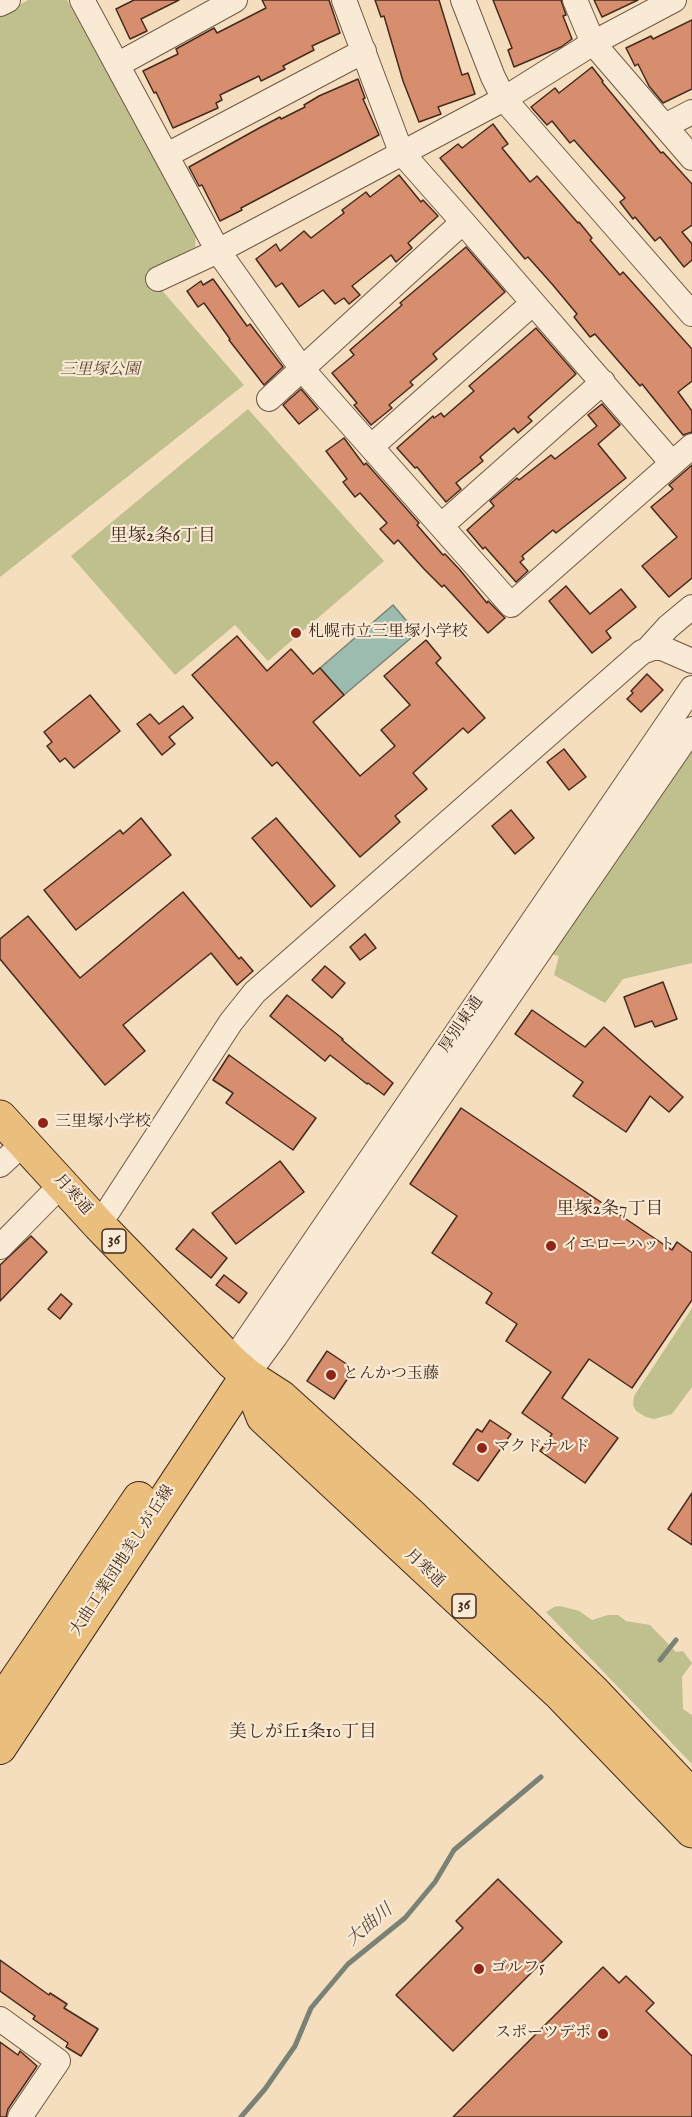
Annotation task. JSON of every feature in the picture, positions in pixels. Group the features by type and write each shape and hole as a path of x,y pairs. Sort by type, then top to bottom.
{"highway":[{"name":"月寒通","path":"0,1117 99,1225 239,1368 281,1397 413,1517 593,1691 692,1796"},
{"name":"月寒通","path":"239,1368 263,1417 561,1695 692,1831"}],"main road":[{"name":"大曲工業団地美しが丘線","path":"0,1703 239,1368"},
{"name":"大曲工業団地美しが丘線","path":"0,1748 239,1368"}],"street":[{"path":"0,4 8,0"},
{"path":"82,0 218,251 302,369 511,605 692,446"},
{"path":"117,65 235,0"},
{"path":"344,0 400,152 672,463"},
{"path":"464,0 504,99 692,314"},
{"path":"575,0 593,44 692,158"},
{"path":"158,279 218,251 400,152 504,99 593,44 674,0"},
{"path":"167,155 364,51"},
{"path":"665,126 692,112"},
{"path":"269,399 463,222"},
{"path":"372,446 533,303"},
{"path":"442,525 603,382"},
{"path":"99,1225 231,1022 255,992 647,650 668,627 692,607"},
{"path":"647,650 662,648 692,661"},
{"name":"厚別東通","path":"239,1368 692,688"},
{"name":"厚別東通","path":"239,1368 275,1336 692,729"},
{"path":"0,1164 24,1143"},
{"path":"0,1247 62,1185"},
{"path":"0,2019 58,2061 20,2117"}],"green space":[{"name":"三里塚公園","path":"28,0 67,0 196,234 195,247 146,272 244,385 0,577 0,16"},
{"path":"248,409 384,561 268,661 235,625 175,675 71,556"},
{"path":"692,736 692,963 623,979 605,1003 554,975 559,956 551,954"},
{"path":"692,1308 692,1387 672,1414 654,1419 646,1417 636,1411 633,1405 634,1396"},
{"path":"560,1606 579,1611 592,1620 608,1615 618,1615 626,1621 650,1625 676,1652 683,1651 692,1663 682,1677 683,1709 692,1715 692,1764 546,1612"}],"shaded area":[{"path":"393,605 417,633 344,695 320,668"}],"building":[{"path":"134,0 179,0 141,19 147,31 130,39 116,9"},
{"path":"262,0 329,0 340,33 312,46 314,50 283,66 285,69 261,81 259,76 220,95 222,100 216,103 218,108 173,128 143,71 178,54 176,49 214,28 217,33 266,8"},
{"path":"375,0 439,0 462,75 468,73 475,94 438,107 441,114 419,122 403,81 384,16 381,17"},
{"path":"493,0 561,0 566,15 563,16 572,39 561,47 514,67 508,50 512,48"},
{"path":"594,0 638,0 602,17"},
{"path":"692,20 692,89 663,103 649,86 638,64 635,66 626,48 651,36 653,39"},
{"path":"592,67 661,153 663,152 692,184 692,225 682,232 692,244 692,260 684,267 660,237 655,241 635,217 633,219 620,202 625,198 574,140 570,143 552,121 547,125 531,107 555,88 559,93"},
{"path":"358,79 365,98 363,99 379,135 220,221 202,185 199,186 189,167 280,117 281,119 305,107 304,105 319,96"},
{"path":"493,124 508,144 502,148 530,182 537,176 579,222 592,238 590,240 620,275 623,272 692,349 692,381 678,392 692,411 692,432 683,435 642,384 640,386 595,334 590,337 574,317 577,314 552,284 528,257 525,259 440,158 458,144 462,148"},
{"path":"399,175 421,202 423,200 438,216 408,243 412,248 396,262 391,255 352,286 360,295 349,304 344,298 335,304 323,290 299,307 282,283 276,287 256,259 276,244 280,251 304,231 311,238 344,213 342,210 366,192 370,197"},
{"path":"466,247 505,292 433,354 437,359 410,382 413,385 389,405 392,408 371,425 354,405 357,403 332,373 354,355 350,350 402,305 400,303"},
{"path":"213,279 247,326 250,324 283,367 264,385 204,303 198,307 187,291 201,281 203,285"},
{"path":"536,328 576,374 528,417 532,421 518,433 514,428 480,457 483,461 456,483 461,489 446,502 417,467 415,468 397,448 433,416 434,418 441,413 444,417 474,391 469,386"},
{"path":"301,389 318,409 299,424 283,405"},
{"path":"602,404 620,425 598,444 626,478 556,533 553,530 522,556 524,559 520,562 528,571 516,582 467,530 494,506 490,501 517,478 519,480 551,455 555,459 597,426 588,415"},
{"path":"344,438 364,465 366,463 419,523 417,525 443,555 445,554 460,570 487,603 488,601 505,618 488,633 398,540 394,544 380,529 387,523 360,493 355,497 343,482 347,479 326,451"},
{"path":"692,465 692,578 669,597 642,566 677,537 651,507 673,489 669,485"},
{"path":"566,586 590,614 621,589 636,607 606,631 611,638 592,653 549,601"},
{"path":"237,636 267,671 291,649 313,674 320,668 344,695 313,722 360,776 395,746 381,730 410,705 384,676 426,640 441,658 436,663 485,718 468,733 463,728 413,773 427,789 395,816 400,822 360,857 277,762 272,766 192,675"},
{"path":"647,674 663,690 641,712 627,699 633,693 631,691"},
{"path":"90,695 120,731 74,768 65,758 60,762 47,746 52,742 44,732"},
{"path":"183,706 193,718 169,737 175,744 162,755 137,724 150,714 159,724"},
{"path":"564,749 586,777 569,790 547,762"},
{"path":"511,810 534,838 515,854 492,826"},
{"path":"141,818 171,855 76,930 44,890 120,830 123,834"},
{"path":"276,818 335,886 311,907 252,838"},
{"path":"183,892 239,959 241,957 253,971 237,985 211,953 123,1025 145,1051 105,1085 0,959 0,939 28,916 80,978"},
{"path":"365,934 376,948 360,960 350,947"},
{"path":"325,966 345,983 332,998 312,980"},
{"path":"663,982 677,1019 655,1027 652,1021 635,1027 624,997"},
{"path":"287,995 343,1039 393,1083 384,1095 330,1055 325,1061 270,1016"},
{"path":"532,1010 585,1047 604,1027 683,1097 669,1112 650,1096 626,1132 573,1096 583,1082 515,1034"},
{"path":"229,1055 316,1118 293,1150 226,1103 233,1093 213,1080"},
{"name":"イエローハット","path":"461,1108 672,1250 677,1242 692,1253 692,1300 632,1388 589,1359 562,1398 618,1438 585,1483 540,1451 552,1434 522,1413 551,1372 506,1341 517,1324 486,1303 492,1293 432,1253 457,1216 410,1184"},
{"path":"280,1161 304,1192 236,1244 212,1213"},
{"path":"193,1229 227,1258 211,1278 176,1249"},
{"path":"31,1236 47,1252 0,1301 0,1265"},
{"path":"224,1275 247,1293 239,1303 216,1285"},
{"path":"61,1294 72,1304 60,1319 48,1309"},
{"path":"327,1351 354,1369 334,1399 307,1381"},
{"name":"マクドナルド","path":"490,1420 511,1434 478,1481 453,1464 477,1429 482,1432"},
{"path":"692,1493 692,1545 668,1529"},
{"name":"ゴルフ5","path":"498,1879 562,1942 453,2051 396,1995 463,1928 456,1921"},
{"path":"0,1960 49,1995 50,1993 67,2004 64,2008 98,2029 81,2056 66,2047 68,2043 33,2019 35,2016 0,1991"},
{"name":"スポーツデポ","path":"603,1967 619,1983 626,1976 654,2003 646,2011 692,2056 692,2117 453,2117"},
{"path":"0,2042 18,2055 20,2051 37,2066 8,2109 6,2117 0,2117"}],"waterway":[{"name":"大曲川","path":"660,1660 676,1640"},
{"name":"大曲川","path":"241,2117 265,2089 295,2046 311,2008 348,1964 405,1918 435,1882 454,1850 541,1777"}],"place":[{"name":"札幌市立三里塚小学校","path":"296,633"},
{"name":"三里塚小学校","path":"43,1123"},
{"name":"イエローハット","path":"551,1246"},
{"name":"とんかつ玉藤","path":"331,1375"},
{"name":"マクドナルド","path":"482,1448"},
{"name":"ゴルフ5","path":"479,1969"},
{"name":"スポーツデポ","path":"603,2034"}],"district":[{"name":"里塚2条6丁目","path":"163,537"},
{"name":"里塚2条7丁目","path":"610,1210"},
{"name":"美しが丘1条10丁目","path":"303,1733"}]}
